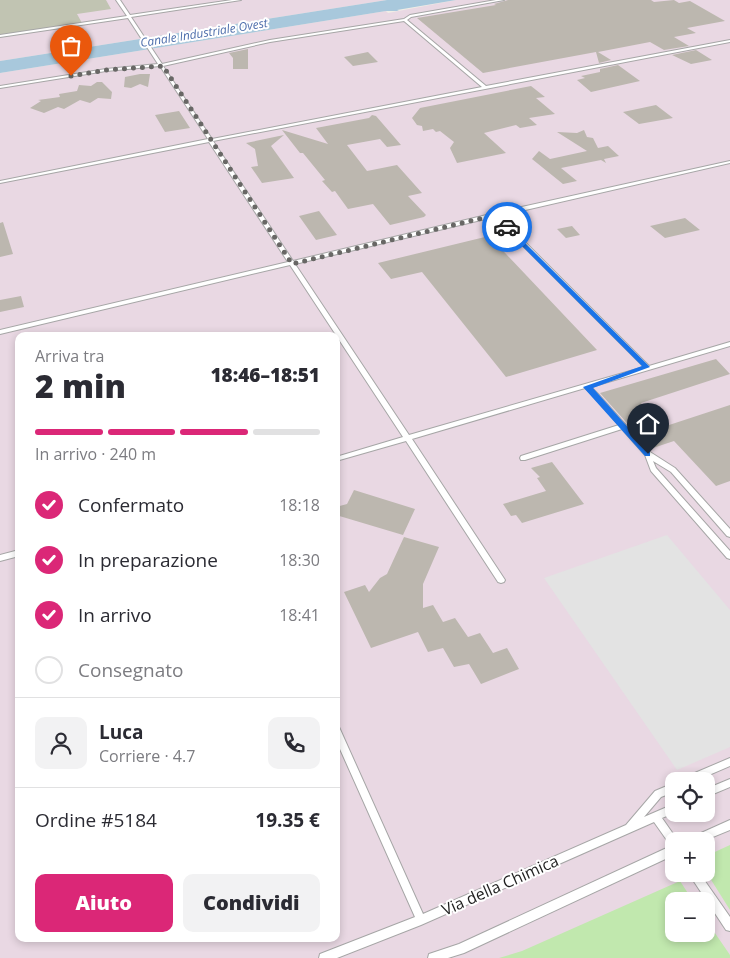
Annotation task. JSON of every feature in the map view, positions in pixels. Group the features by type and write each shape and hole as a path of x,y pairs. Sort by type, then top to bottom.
{"lane":[{"path":"118,0 337,332"},
{"path":"0,36 239,0"},
{"path":"0,87 106,70 161,65 270,41 406,20 410,16 502,0"},
{"path":"406,20 485,88"},
{"path":"0,182 730,41"},
{"path":"0,332 495,215 730,162"},
{"path":"495,215 647,367"},
{"path":"340,336 501,580"},
{"path":"340,458 730,344"},
{"path":"587,387 648,454 673,470 730,534"},
{"path":"523,458 623,426"},
{"path":"648,454 653,468 730,556"},
{"path":"0,558 15,554"},
{"path":"340,739 421,920"},
{"path":"707,772 730,762"},
{"path":"715,789 730,783"},
{"path":"628,828 658,794 665,791"},
{"name":"Via della Chimica","path":"324,958 421,920 665,812"},
{"path":"655,816 666,832"},
{"path":"714,832 730,825"},
{"path":"433,958 460,949 665,854"},
{"path":"700,882 730,926"}],"shaded area":[{"path":"0,0 387,0 0,61"},
{"path":"0,0 106,0 111,9 77,14 82,23 0,35"},
{"path":"456,0 730,0 730,958 0,958 0,73 386,11 388,13"},
{"path":"667,535 730,610 730,747 677,770 544,578"}],"green space":[{"path":"730,845 730,910 712,882 715,882 715,852"},
{"path":"681,882 687,892 665,892 665,942 715,942 715,933 730,955 730,958 499,958 522,951"}],"water":[{"name":"Canale Industriale Ovest","path":"387,0 456,0 397,10 399,11 386,11 0,73 0,61"}],"building":[{"path":"508,0 651,0 654,2 674,0 679,3 690,1 725,21 687,28 696,33 674,37 689,46 664,50 650,42 598,52 611,60 599,63 596,52 483,73 417,18 496,5 494,4"},
{"path":"248,49 248,69 233,69 233,58 229,53"},
{"path":"696,50 712,60 691,64 672,55"},
{"path":"368,52 378,62 353,66 344,57"},
{"path":"618,65 640,81 591,92 577,80 585,78 581,76 600,72 600,69"},
{"path":"150,74 148,87 140,84 131,88 124,87 125,77"},
{"path":"97,82 102,82 112,92 111,99 98,98 90,103 80,100 64,109 58,107 44,113 30,108 41,101 38,100 60,97 59,94 77,91 79,85 91,86"},
{"path":"531,86 545,97 536,98 555,114 529,118 537,125 520,128 516,125 484,133 506,153 457,163 450,148 454,142 440,131 436,132 433,129 423,131 422,126 417,125 412,118 420,108"},
{"path":"656,105 673,118 639,124 623,112"},
{"path":"179,111 190,128 165,132 155,115"},
{"path":"372,115 376,116 401,145 387,147 380,139 347,145 367,171 397,165 422,193 408,196 426,215 424,217 390,225 373,204 348,209 335,191 332,192 322,181 325,180 282,130 328,144 316,128 369,118"},
{"path":"584,130 587,137 593,138 598,148 608,146 619,156 604,159 606,163 601,160 561,168 577,181 563,184 532,159 539,151 550,159 587,151 557,132 577,133"},
{"path":"284,135 271,146 294,178 262,183 251,167 258,166 255,149 246,143"},
{"path":"319,211 337,235 316,240 299,216"},
{"path":"685,218 700,230 665,238 650,226"},
{"path":"3,222 13,254 0,257 0,223"},
{"path":"572,226 580,235 566,238 557,229"},
{"path":"489,236 597,350 506,377 422,272 391,279 378,263"},
{"path":"21,296 24,307 0,312 0,300"},
{"path":"716,359 730,374 641,403 663,427 730,405 730,481 716,486 674,441 650,449 600,393"},
{"path":"552,462 584,504 522,523 516,515 511,516 503,504 546,491 537,478 540,477 531,468"},
{"path":"354,490 415,509 403,535 340,516 340,506 347,504"},
{"path":"404,537 439,547 423,584 423,608 433,605 443,622 455,618 468,637 480,633 493,653 507,648 519,669 481,684 469,664 454,667 443,648 428,652 418,632 371,648 344,592 365,585 369,592 380,578 387,574"}],"way so far":[{"path":"71,76 106,70 163,66 292,264 495,215 507,227"}],"route":[{"path":"507,227 647,367 587,387 648,454"}]}
